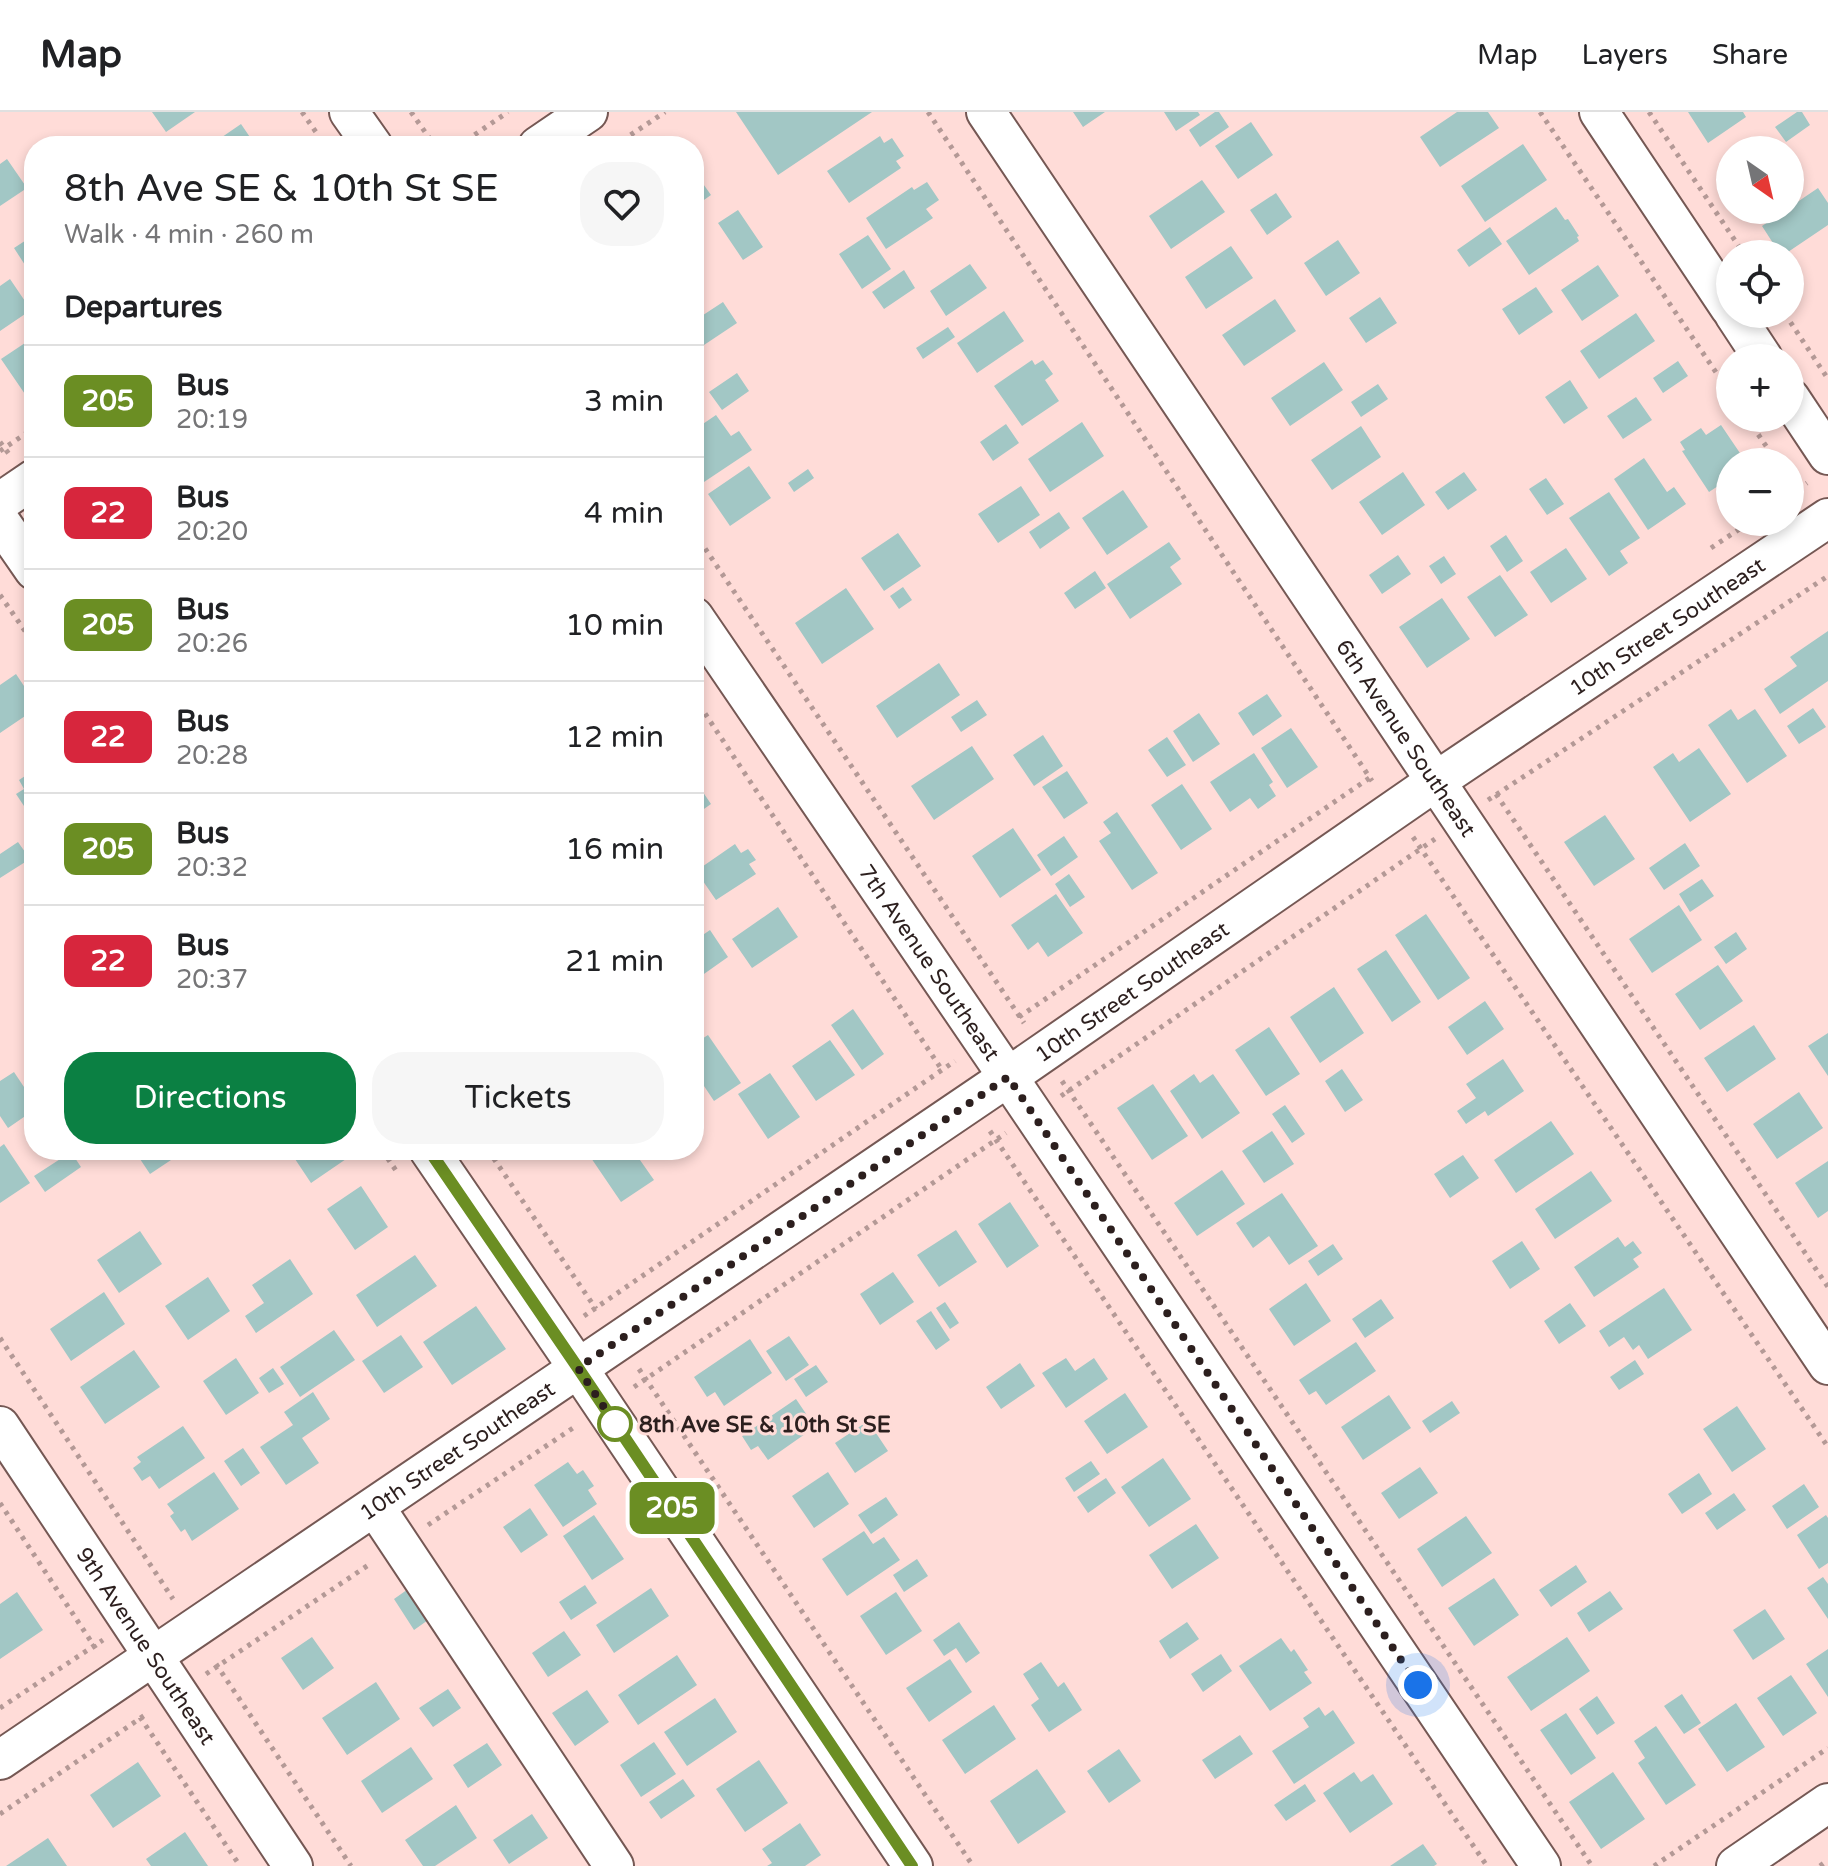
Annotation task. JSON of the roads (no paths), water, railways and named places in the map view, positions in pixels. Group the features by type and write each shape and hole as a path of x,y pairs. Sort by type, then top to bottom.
{"street":[{"path":"349,112 366,136"},
{"path":"553,136 588,112"},
{"name":"6th Avenue Southeast","path":"986,112 1828,1365"},
{"path":"1599,112 1716,287"},
{"path":"1804,419 1828,455"},
{"path":"0,502 24,486"},
{"name":"10th Street Southeast","path":"0,1760 1008,1077 1436,781 1828,518"},
{"path":"0,521 24,556"},
{"name":"7th Avenue Southeast","path":"704,632 1541,1866"},
{"path":"436,1160 913,1866"},
{"name":"9th Avenue Southeast","path":"0,1426 293,1866"},
{"path":"375,1507 614,1866"},
{"path":"1736,1866 1828,1803"}],"place":[{"name":"8th Ave SE & 10th St SE","path":"615,1424"}]}
